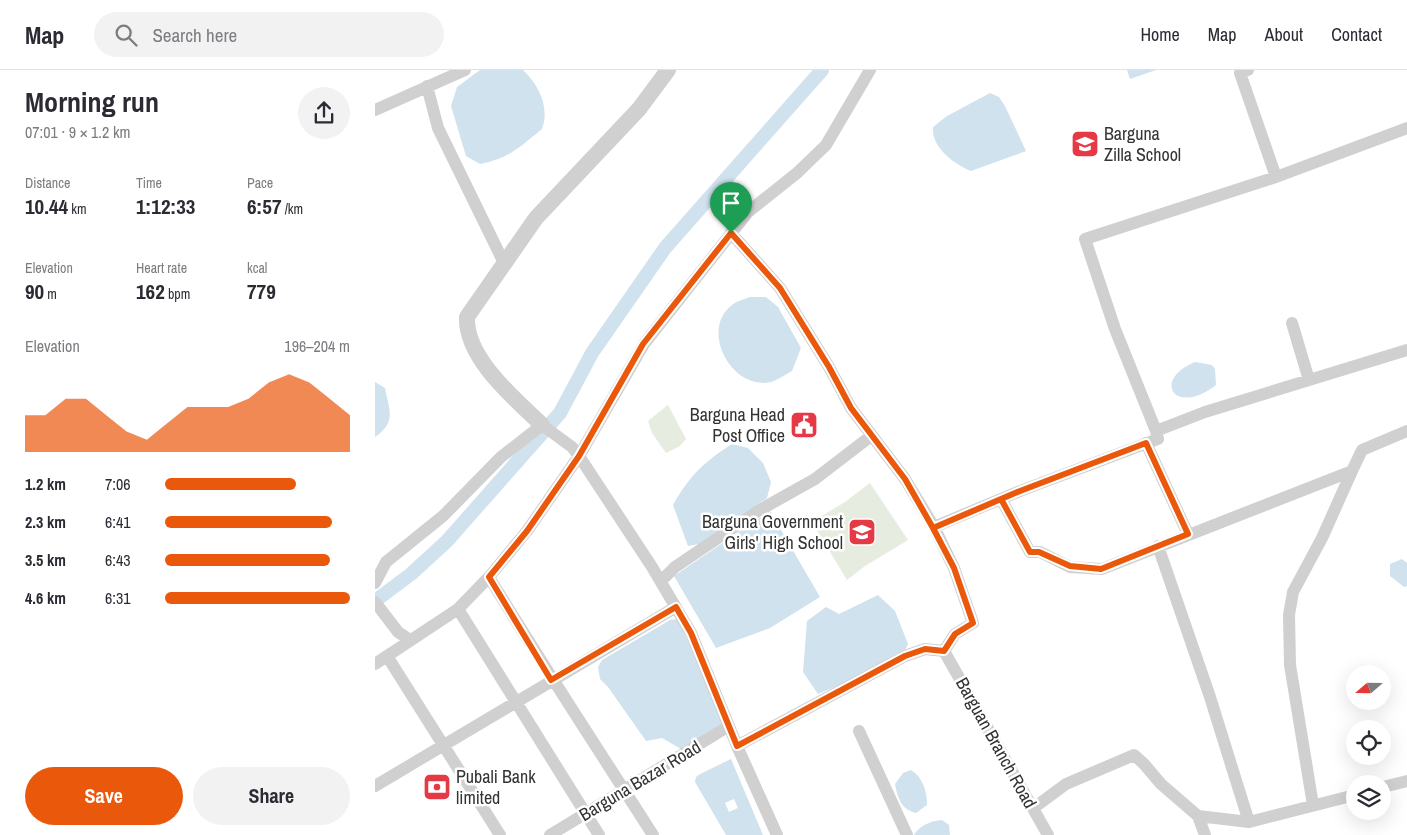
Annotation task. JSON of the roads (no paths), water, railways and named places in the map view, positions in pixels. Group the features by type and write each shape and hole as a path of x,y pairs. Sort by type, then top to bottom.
{"street":[{"path":"375,110 465,70"},
{"path":"668,70 639,109 536,218 467,317 467,329 472,344 495,379 542,425 575,452 661,581 691,633 737,746 777,835"},
{"path":"375,664 458,609 489,577 527,531 643,344 748,212 797,173 826,145 870,70"},
{"path":"1242,71 1276,177"},
{"path":"427,86 438,128 504,263"},
{"path":"933,528 1001,499 1158,438 1115,329 1085,239 1276,177 1407,128"},
{"path":"731,233 780,288 829,367 851,408 905,479 954,568 973,623 955,634 944,651 925,649 905,656 737,746"},
{"path":"1292,323 1309,380"},
{"path":"1156,431 1205,412 1407,350"},
{"path":"375,583 386,562 443,516 501,457 542,425"},
{"path":"1313,805 1291,665 1289,615 1293,592 1322,538 1361,450 1407,431"},
{"path":"661,581 675,567 758,511 815,479 871,436"},
{"path":"1146,443 1188,534"},
{"path":"1001,499 1030,552 1039,552 1070,566 1101,569 1352,471"},
{"path":"1158,546 1249,822"},
{"path":"489,577 551,680 653,835"},
{"path":"375,602 398,632 410,640"},
{"path":"375,786 676,607"},
{"path":"458,609 599,835"},
{"name":"Barguan Branch Road","path":"944,651 1048,835"},
{"path":"387,656 501,835"},
{"name":"Barguna Bazar Road","path":"550,835 729,726"},
{"path":"859,731 907,835"},
{"path":"1032,806 1039,804 1066,784 1134,755 1161,784 1198,816 1205,835"},
{"path":"1391,786 1407,781"},
{"path":"1198,816 1249,822 1346,797"}],"water":[{"path":"480,70 523,70 538,90 545,113 542,129 527,141 498,159 480,164 466,156 451,106 457,87"},
{"path":"1127,70 1156,70 1130,79"},
{"path":"990,93 999,97 1005,106 1026,151 971,171 951,160 945,154 936,142 933,135 933,127 947,116"},
{"path":"750,297 766,297 778,307 801,348 792,371 771,382 757,382 744,377 733,368 725,356 720,343 719,329 723,316 732,305"},
{"path":"1195,362 1212,365 1215,369 1216,385 1202,394 1180,397 1171,386 1174,378 1182,369"},
{"path":"375,382 385,388 390,415 386,426 375,437"},
{"path":"732,444 748,448 763,463 771,482 767,498 699,544 688,546 673,505 685,485 698,470"},
{"path":"770,511 820,597 770,628 716,648 674,576"},
{"path":"1402,559 1407,563 1407,586 1404,587 1390,576 1390,564"},
{"path":"878,595 895,611 908,644 905,650 858,677 818,694 803,672 807,621 826,607 839,614"},
{"path":"678,619 723,720 721,725 681,749 662,738 646,741 608,687 600,679 598,667 602,660 670,620"},
{"path":"731,759 763,835 726,835 695,782 696,777","holes":["734,799 738,808 729,812 725,803"]},
{"path":"911,770 919,777 927,800 927,805 916,813 907,809 901,803 895,784 903,773"},
{"path":"942,820 949,825 950,835 914,835 926,824"}],"waterway":[{"path":"375,601 411,574 447,541 560,413 592,353 665,248 822,70"}],"place":[{"name":"Barguna Zilla School","path":"1085,144"},
{"name":"Barguna Head Post Office","path":"804,425"},
{"name":"Barguna Government Girls' High School","path":"862,532"},
{"name":"Pubali Bank limited","path":"437,787"}]}
